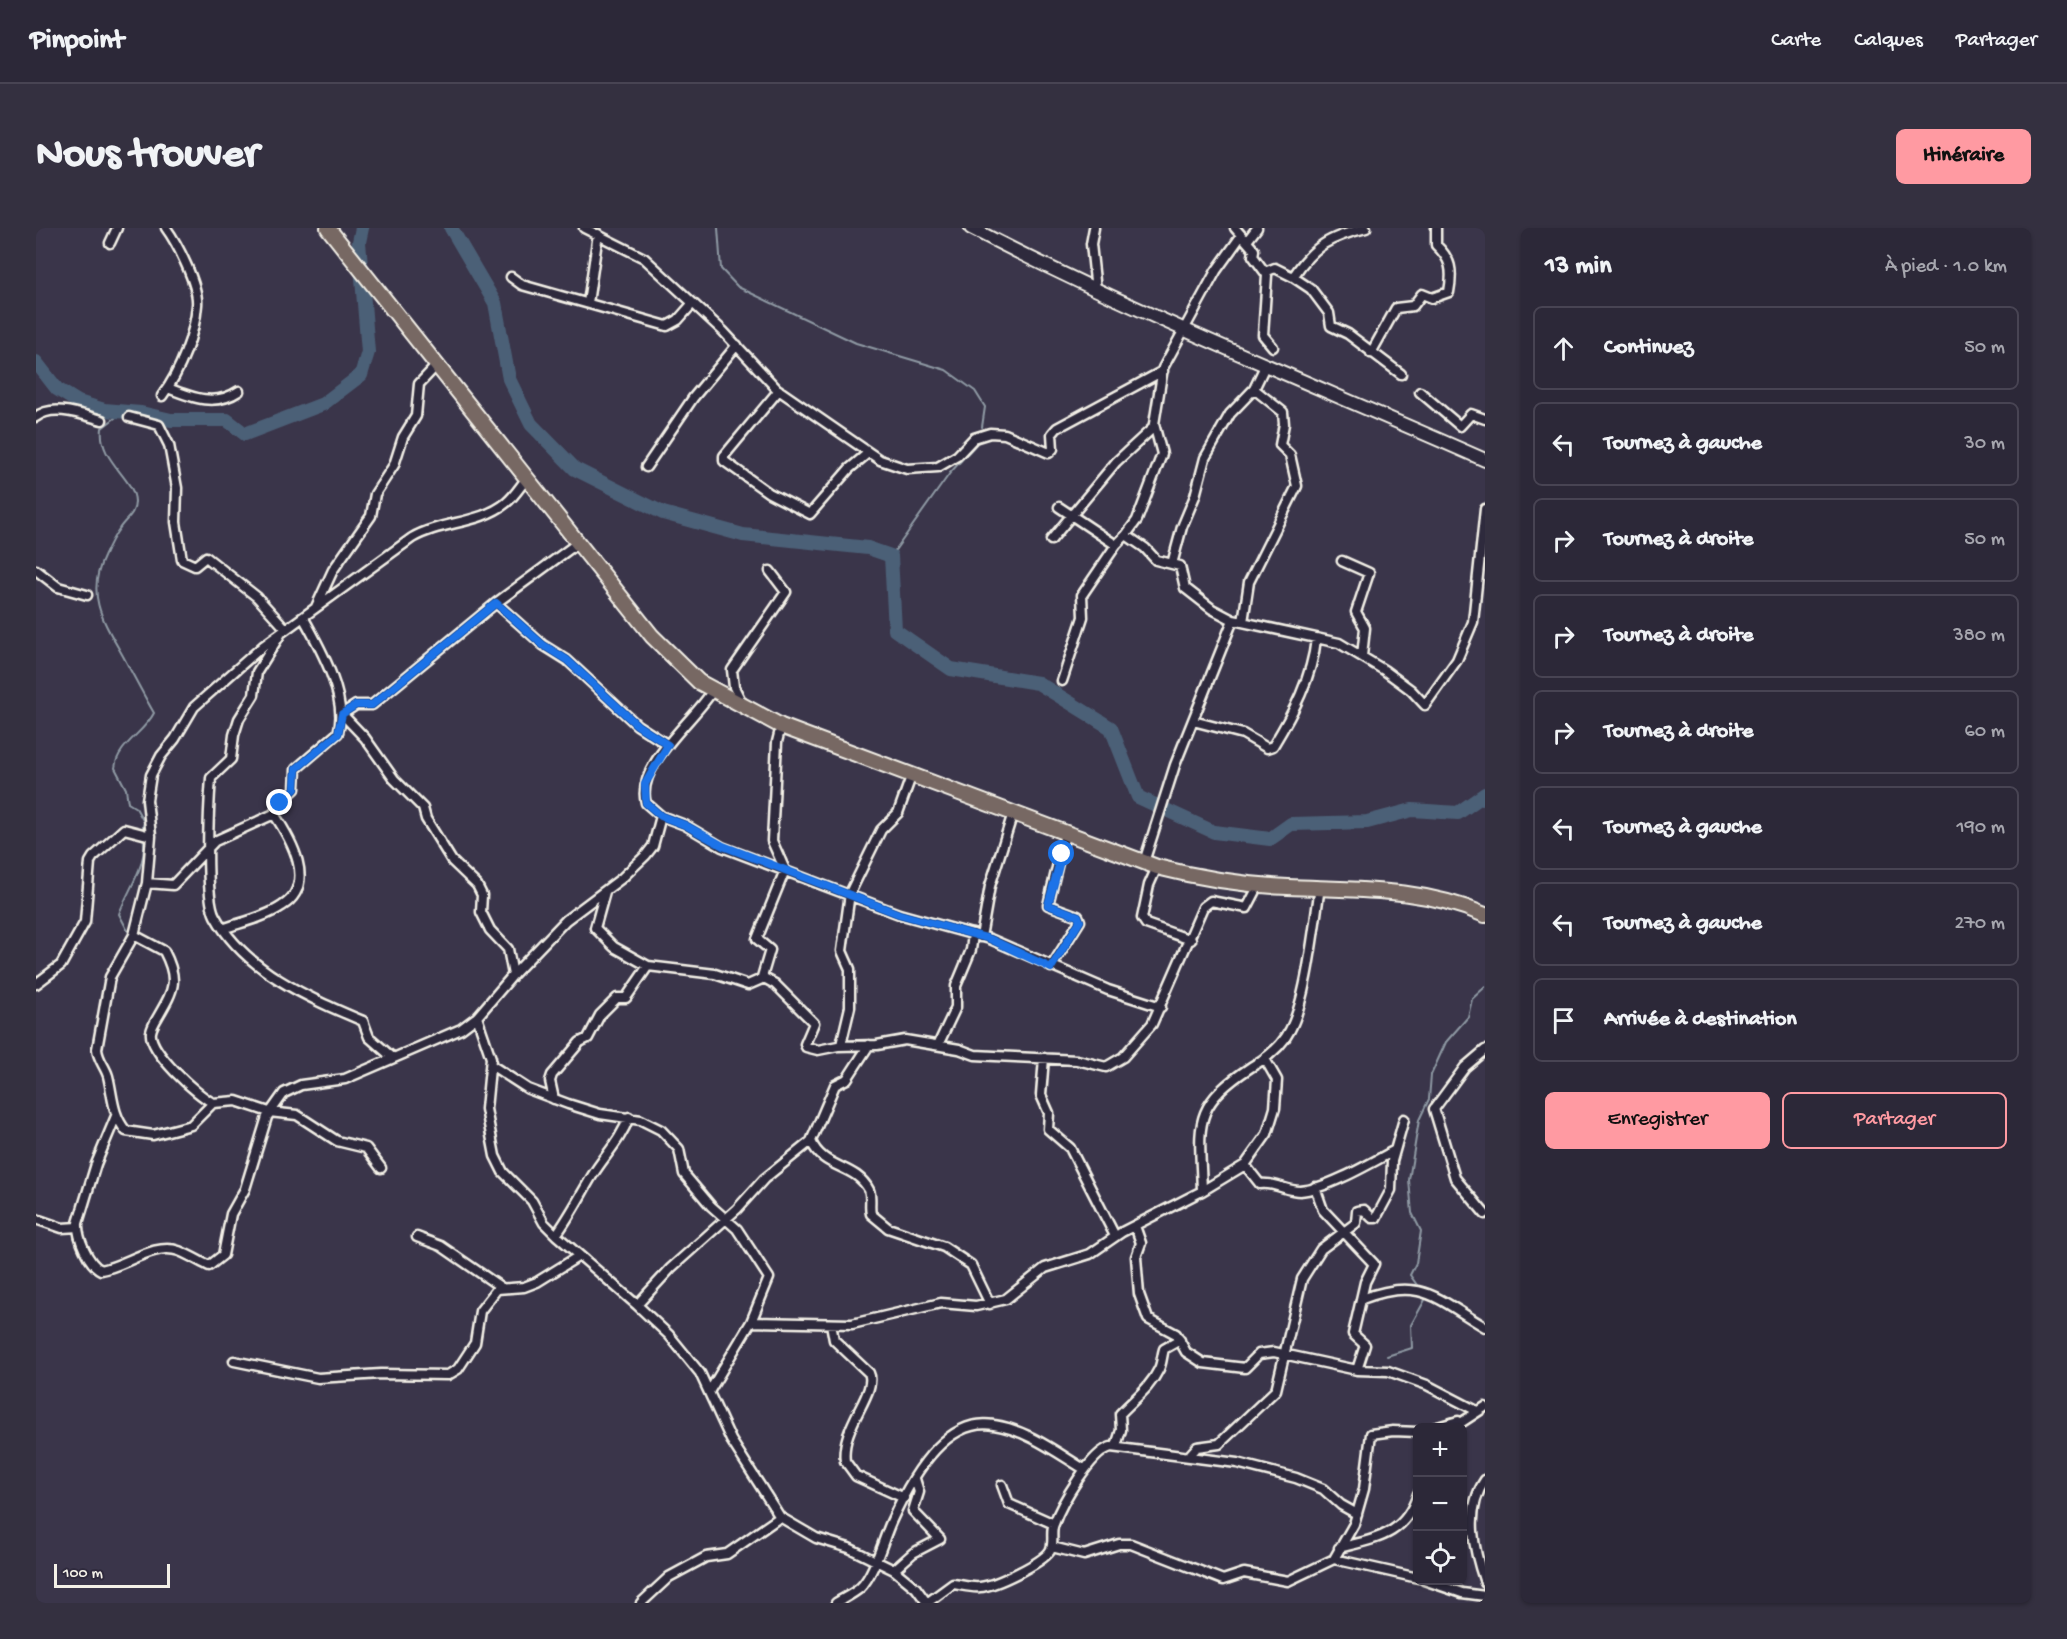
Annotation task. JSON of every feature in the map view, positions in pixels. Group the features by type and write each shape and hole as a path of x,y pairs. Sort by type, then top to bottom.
{"highway":[{"path":"328,228 529,477 652,636 699,682 782,726 1150,864 1207,879 1259,885 1390,891 1433,897 1485,913"}],"main road":[{"path":"971,228 1096,290 1485,460"}],"street":[{"path":"110,243 117,228"},
{"path":"166,228 187,270 198,303 189,340 165,392 213,401 228,398 239,391"},
{"path":"584,228 644,258 737,345 779,390 868,453 907,469 938,467 957,456 974,438 990,433 1005,434 1049,453 1053,449 1052,434 1057,428 1163,371"},
{"path":"1094,228 1091,244 1096,290"},
{"path":"1235,228 1254,250 1253,256 1265,272 1267,279 1263,335 1273,347"},
{"path":"1062,681 1083,617 1082,595 1116,545 1137,520 1162,454 1154,427 1163,371 1216,271 1244,238 1257,228"},
{"path":"1293,277 1305,257 1330,239 1366,228"},
{"path":"1371,353 1396,307 1414,306 1422,294 1432,298 1449,292 1451,281 1447,255 1436,245 1436,228"},
{"path":"588,303 598,234"},
{"path":"1265,272 1275,268 1311,289 1329,313 1331,326 1348,334 1401,374"},
{"path":"511,277 522,285 667,326 678,320 693,303"},
{"path":"646,467 693,398 737,345"},
{"path":"1172,564 1205,458 1230,414 1254,388 1266,364"},
{"path":"316,607 333,570 371,516 375,494 394,465 403,437 416,416 419,384 437,365"},
{"path":"1243,622 1249,582 1297,486 1292,459 1280,445 1284,424 1283,412 1254,388"},
{"path":"779,390 724,456 724,461 760,486 810,514 849,469 868,453"},
{"path":"1420,392 1460,426 1471,414 1485,419"},
{"path":"36,417 41,413 60,411 102,420"},
{"path":"129,417 159,425 169,445 177,488 176,522 182,560 195,566 206,557 256,597 284,630"},
{"path":"1051,540 1116,462 1154,427"},
{"path":"213,1103 191,1125 156,1134 126,1131 116,1116 107,1076 99,1060 97,1049 110,977 134,935 147,883 151,836 147,811 149,786 161,756 175,739 194,707 284,630 418,534 472,519 501,506 529,477"},
{"path":"1059,507 1116,545"},
{"path":"1126,535 1145,548 1156,560 1182,567 1183,582 1192,595 1233,620 1338,643 1362,656 1411,690 1423,705 1427,705 1457,660 1473,622 1485,509"},
{"path":"147,883 173,885 209,846 229,833 253,825 274,814 278,805 295,789 296,769 338,734 342,714 356,705 372,705 496,603 579,542"},
{"path":"1342,561 1368,573 1356,612 1365,628 1362,656"},
{"path":"36,570 58,587 87,595"},
{"path":"745,708 734,687 732,670 785,596 786,588 770,571"},
{"path":"496,603 543,645 567,660 637,725 668,745"},
{"path":"303,617 322,652 342,714 365,738 394,779 423,808 426,819 452,861 477,885 482,895 481,912 490,930 508,949 513,975"},
{"path":"1191,940 1143,921 1142,914 1147,892 1156,816 1233,620"},
{"path":"284,630 257,672 254,695 239,719 234,735 231,759 211,778 208,868 214,913 249,955 286,985 363,1021 369,1037 393,1058"},
{"path":"1193,721 1244,734 1267,748 1273,746 1298,702 1313,661 1316,639"},
{"path":"713,690 704,704 668,745 650,773 644,790 646,803 661,816 685,825 723,846 850,893 899,914 977,935 1108,990 1161,1006"},
{"path":"605,892 596,931 618,950 648,966 721,975 748,985 762,977 770,950 757,939 785,870 772,841 777,742 782,726"},
{"path":"841,1045 850,1007 850,969 842,951 850,893 880,830 898,813 912,774"},
{"path":"938,1045 956,1007 956,986 977,935 1013,813"},
{"path":"225,928 280,908 289,901 296,888 298,862 296,849 274,814"},
{"path":"116,1116 96,1164 78,1227 92,1264 101,1270 164,1250 178,1250 209,1266 223,1255 231,1214 245,1190 269,1112 278,1099 292,1088 345,1079 448,1035 477,1017 513,975 566,920 605,892 646,855 652,846 661,816"},
{"path":"36,984 61,965 85,922 90,862 93,857 124,829 151,836"},
{"path":"1051,968 1080,921 1078,916 1048,905 1065,834"},
{"path":"762,977 775,984 814,1023 805,1044 807,1047 818,1050 841,1045 868,1046 905,1040 938,1045 975,1055 1077,1060 1108,1066 1127,1053 1152,1024 1161,1006 1171,975 1191,940 1200,913 1209,902 1247,908 1259,885"},
{"path":"1202,1191 1200,1132 1206,1107 1229,1082 1265,1059 1284,1040 1295,1018 1320,887"},
{"path":"134,935 164,951 175,982 173,990 151,1029 153,1043 169,1065 201,1096 213,1103 236,1101 269,1112 297,1115 337,1141 361,1146 370,1152 381,1168"},
{"path":"554,1099 550,1081 552,1075 580,1042 588,1038 602,1012 617,998 626,998 648,966"},
{"path":"477,1017 489,1049 491,1065 486,1109 495,1156 503,1172 532,1201 555,1235 637,1305 677,1344 700,1373 731,1440 780,1517 816,1538 846,1547 894,1570 905,1578 927,1603 953,1584 982,1587 1035,1563 1052,1547 1054,1524 1084,1469 1103,1449 1116,1446 1237,1463 1296,1478 1323,1489 1341,1505 1357,1514"},
{"path":"637,1305 671,1268 725,1219 764,1179 811,1141 835,1085 847,1079 868,1046"},
{"path":"1485,1050 1459,1074 1434,1109 1455,1178 1485,1214"},
{"path":"1044,1058 1041,1095 1050,1113 1050,1133 1070,1148 1115,1236"},
{"path":"751,1322 831,1324 867,1321 941,1303 976,1306 1012,1297 1050,1266 1090,1254 1115,1236 1202,1191 1245,1165 1267,1134 1275,1108 1277,1076 1265,1059"},
{"path":"491,1065 528,1089 554,1099 600,1114 629,1117 651,1123 672,1139 679,1149 684,1174 711,1206 737,1229 769,1278 768,1287 751,1322 709,1392"},
{"path":"555,1235 577,1207 602,1161 622,1136 629,1117"},
{"path":"1189,1456 1197,1447 1219,1444 1275,1392 1302,1279 1321,1249 1356,1223 1358,1212 1364,1210 1372,1218 1376,1218 1391,1190 1395,1150 1404,1119"},
{"path":"811,1141 819,1156 853,1173 867,1188 870,1192 871,1214 888,1228 944,1247 971,1265 990,1304"},
{"path":"1245,1165 1260,1184 1271,1182 1298,1191 1354,1172 1395,1150"},
{"path":"1315,1186 1323,1210 1374,1264 1365,1282 1353,1334 1365,1346 1357,1370"},
{"path":"36,1219 62,1228 78,1227"},
{"path":"1135,1226 1141,1243 1136,1257 1139,1294 1145,1314 1148,1319 1176,1334 1186,1352 1205,1365 1245,1368 1261,1353 1284,1354 1357,1370 1388,1371 1406,1376 1481,1409"},
{"path":"417,1237 441,1246 502,1288"},
{"path":"234,1361 318,1378 381,1374 448,1375 458,1369 475,1343 480,1311 492,1294 502,1288 524,1287 537,1282 579,1256"},
{"path":"1362,1299 1386,1290 1427,1291 1485,1327"},
{"path":"831,1324 834,1340 869,1373 872,1380 847,1432 845,1461 856,1476 904,1498"},
{"path":"1116,1446 1121,1430 1120,1414 1137,1400 1159,1369 1164,1349 1180,1340"},
{"path":"1460,1423 1481,1409"},
{"path":"1450,1423 1467,1418"},
{"path":"836,1603 862,1586 891,1521 915,1479 939,1444 971,1426 991,1424 1032,1438 1084,1469"},
{"path":"1052,1547 1084,1555 1119,1544 1131,1544 1227,1581 1244,1573 1288,1581 1334,1558 1353,1527 1369,1461 1371,1434 1393,1431 1413,1432"},
{"path":"894,1570 913,1553 940,1539 914,1511 919,1492 915,1479"},
{"path":"1485,1480 1477,1493 1472,1527 1476,1558 1485,1583"},
{"path":"1002,1485 1009,1504 1054,1524"},
{"path":"1340,1548 1392,1531 1413,1511"},
{"path":"641,1603 669,1576 706,1557 727,1554 780,1517"},
{"path":"1334,1558 1413,1577"},
{"path":"1437,1585 1462,1593 1485,1596"}],"waterway":[{"path":"36,362 57,389 78,402 104,410 141,413 171,420 227,420 245,434 323,404 361,375 368,352 359,242 362,228"},
{"path":"451,228 495,303 509,379 531,424 575,469 663,513 743,535 868,548 891,556 895,630 951,669 1038,683 1111,728 1138,797 1214,832 1270,839 1291,824 1367,822 1412,810 1458,813 1485,794"},
{"path":"718,228 721,269 738,287 856,343 946,370 975,391 985,407 982,427"},
{"path":"124,411 102,428 102,440 105,450 129,485 135,506 132,514 115,535 104,557 96,584 104,621 154,713 121,753 115,768 126,789 128,803 136,808 144,822 142,830"},
{"path":"891,556 950,473 979,441"},
{"path":"130,935 119,914 137,876 143,856 143,836"},
{"path":"1419,1288 1410,1275 1416,1263 1421,1231 1412,1213 1409,1180 1419,1120 1429,1099 1431,1075 1446,1042 1468,1017 1472,999 1485,987"},
{"path":"1387,1356 1412,1348 1411,1325 1426,1298"}],"route":[{"path":"280,803 296,787 296,769 338,734 342,714 358,704 368,707 372,705 496,603 543,645 567,660 637,725 668,745 645,784 646,803 661,816 685,825 723,846 850,893 899,914 990,939 1051,968 1055,958 1068,942 1080,921 1078,916 1050,908 1048,905 1062,854"}]}
